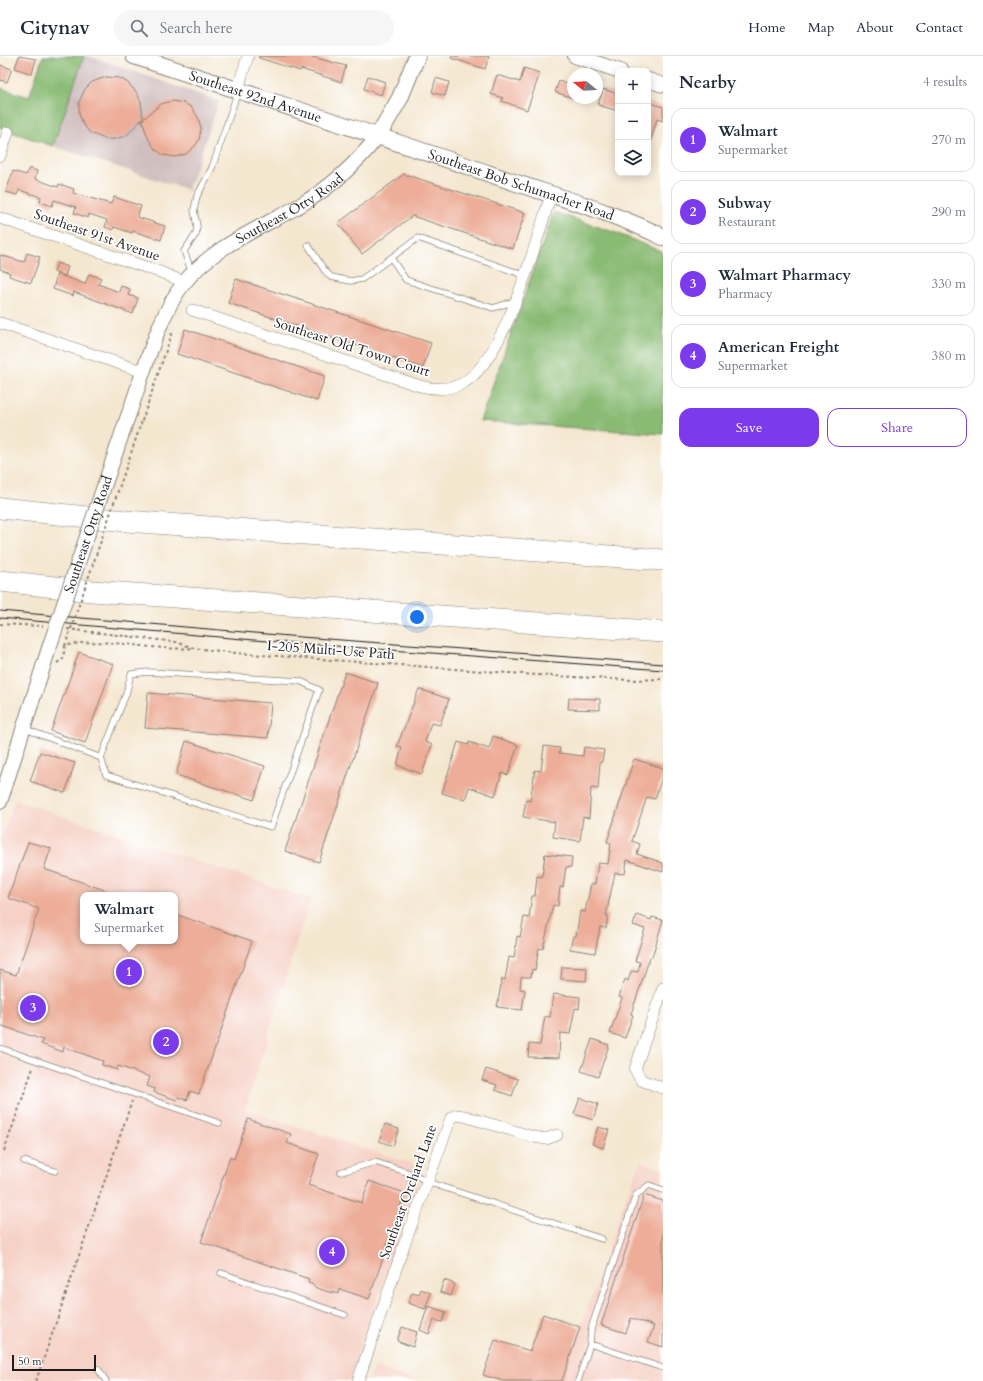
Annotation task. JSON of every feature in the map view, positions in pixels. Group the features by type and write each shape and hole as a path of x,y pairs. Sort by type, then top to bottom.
{"highway":[{"path":"0,508 126,521 663,560"},
{"path":"0,581 108,592 663,632"}],"main road":[{"name":"Southeast 92nd Avenue","path":"134,56 378,136"},
{"path":"378,136 400,98 417,56"},
{"name":"Southeast Bob Schumacher Road","path":"378,136 622,219 663,237"}],"street":[{"path":"238,91 248,56"},
{"path":"575,56 615,69"},
{"path":"651,81 663,85"},
{"path":"0,156 8,132"},
{"name":"Southeast Otty Road","path":"0,802 50,644 144,372 170,303 188,278 223,248 303,204 336,181 350,169 378,136"},
{"name":"Southeast Old Town Court","path":"192,310 430,389 459,385 473,376 484,363 503,332 551,195"},
{"name":"Southeast 91st Avenue","path":"0,218 160,272 188,278"},
{"path":"0,323 144,372"},
{"path":"663,988 635,1069 637,1075 646,1083 663,1088"},
{"name":"Southeast Orchard Lane","path":"358,1381 448,1123 456,1115 464,1116 534,1137 546,1139 557,1135"}],"lane":[{"path":"188,278 184,251 196,234 197,226 195,203 197,196 212,168 238,91"},
{"path":"308,245 325,272 331,277 340,280 350,281 362,279 418,238 524,275"},
{"path":"391,258 406,280 493,308 515,301"},
{"path":"148,672 300,681 319,690 272,827 106,775 101,758 126,694 131,674 148,672"},
{"path":"23,728 101,758"},
{"path":"0,1048 219,1123"},
{"path":"24,1160 55,1171"},
{"path":"341,1172 375,1162 416,1175 427,1182 602,1239"},
{"path":"578,1381 590,1344 591,1329 636,1195 649,1185 663,1190"},
{"path":"221,1272 345,1315"},
{"path":"590,1344 663,1368"},
{"path":"98,1369 106,1381"}],"path":[{"name":"Southeast Otty Road","path":"175,326 65,646 80,642 140,645 175,650 194,648"},
{"path":"0,624 50,627"},
{"name":"I-205 Multi-Use Path","path":"66,629 176,642 194,648 236,653 529,674 631,680 663,679"},
{"path":"4,1151 36,1060"},
{"path":"36,1381 135,1094"}],"shaded area":[{"path":"84,56 89,56 219,101 188,190 53,146"},
{"path":"15,800 310,899 245,1110 423,1167 349,1381 0,1381 0,842"},
{"path":"641,1161 663,1169 663,1381 559,1381 594,1292 625,1200"},
{"path":"373,1367 417,1381 369,1381"}],"green space":[{"path":"43,56 84,56 53,146 0,128 0,88 29,97"},
{"path":"554,212 616,233 663,252 663,434 480,421"}],"building":[{"path":"19,56 36,59 32,74 15,68"},
{"path":"259,56 309,56 346,66 341,82 301,69 300,71 259,58"},
{"path":"451,56 489,56 485,69 451,58"},
{"path":"0,65 12,69 7,82 0,80"},
{"path":"524,68 540,73 527,110 502,101 503,98 491,94 497,75 520,82"},
{"path":"368,76 385,82 381,95 364,89"},
{"path":"106,77 120,78 128,83 137,93 141,102 143,118 127,135 116,139 105,139 90,133 83,124 79,114 79,102 85,89 92,82"},
{"path":"436,78 449,82 445,96 432,92"},
{"path":"559,81 567,84 567,96 555,92"},
{"path":"603,89 615,93 615,110 598,105 603,104"},
{"path":"172,101 184,103 191,107 198,117 201,128 199,140 195,146 186,154 175,157 163,155 154,148 148,138 142,120 161,104"},
{"path":"651,103 663,107 663,121 657,119 651,140"},
{"path":"29,168 37,171 35,179 58,187 59,184 74,189 73,193 111,204 114,197 141,206 137,217 165,226 161,240 133,231 132,233 114,227 113,230 105,227 107,220 89,214 88,218 74,213 76,207 54,200 52,206 40,202 41,197 19,190 17,195 6,192 13,171 26,175"},
{"path":"404,174 525,213 513,249 412,216 362,254 338,223"},
{"path":"27,253 40,257 31,283 9,276 10,273 0,269 0,255 24,262"},
{"path":"57,263 68,267 65,276 54,272"},
{"path":"57,274 85,284 89,274 101,278 98,284 119,292 121,286 130,289 128,295 138,298 133,314 74,292 73,296 53,289"},
{"path":"236,279 431,343 423,368 228,303"},
{"path":"185,329 325,376 317,401 177,354"},
{"path":"79,652 113,664 85,743 51,731"},
{"path":"345,672 378,683 319,862 285,851"},
{"path":"419,689 449,699 440,725 431,723 425,742 432,745 422,774 397,765 402,747 397,746"},
{"path":"148,693 271,703 268,738 145,728"},
{"path":"569,698 600,699 600,710 568,709"},
{"path":"493,736 518,745 508,775 502,773 495,796 469,787 465,800 442,793 458,742 469,745 469,742 489,749"},
{"path":"186,741 265,766 254,800 176,775"},
{"path":"544,746 560,748 559,753 583,756 584,747 604,750 602,762 600,762 598,789 591,788 589,818 583,817 580,841 553,837 555,822 523,817 526,800 530,801 535,770 541,771"},
{"path":"40,752 75,763 65,793 30,781"},
{"path":"634,759 663,768 663,774 655,799 647,797 632,841 640,844 637,854 663,863 663,872 627,860 625,874 615,873 606,915 608,915 606,928 600,927 595,953 570,949 573,936 576,936 580,911 585,912 591,884 595,884 598,863 608,864 611,843 607,842"},
{"path":"28,842 51,848 44,869 110,892 80,892 80,944 178,944 178,915 252,941 199,1094 190,1091 187,1100 178,1097 177,1100 154,1092 155,1089 147,1086 150,1077 118,1066 117,1070 102,1065 103,1061 64,1047 63,1052 41,1044 43,1040 0,1025 0,970 16,975 39,909 8,898"},
{"path":"545,854 572,857 571,867 566,867 563,887 560,887 558,906 553,905 543,949 539,948 535,970 532,969 531,977 521,977 520,989 525,990 522,1010 497,1007 502,979 505,980 509,957 514,958 517,936 520,937 524,917 529,918 532,896 535,896 537,876 542,877"},
{"path":"637,915 651,920 652,917 663,920 652,957 650,957 631,1014 633,1015 625,1038 610,1033 622,998 619,997 625,979 628,981 631,971 638,972 640,962 635,961 645,929 633,925"},
{"path":"562,967 587,968 586,981 561,979"},
{"path":"553,994 580,997 579,1009 575,1008 570,1034 560,1033 559,1058 528,1057 529,1044 540,1045 545,1016 550,1017"},
{"path":"592,1039 609,1045 598,1077 581,1071"},
{"path":"486,1069 518,1079 512,1096 495,1090 497,1085 482,1080"},
{"path":"580,1098 598,1104 593,1120 574,1114"},
{"path":"248,1119 291,1134 287,1143 319,1154 308,1185 362,1203 369,1181 405,1193 369,1299 340,1289 339,1294 314,1287 314,1285 308,1283 309,1279 201,1242 230,1157 234,1159"},
{"path":"385,1124 399,1129 393,1146 379,1141"},
{"path":"598,1127 609,1130 603,1148 592,1144"},
{"path":"644,1195 663,1201 663,1347 648,1342 654,1326 631,1318 626,1333 601,1325"},
{"path":"444,1280 455,1284 451,1296 440,1292"},
{"path":"421,1289 431,1293 425,1309 408,1303 412,1293 419,1295"},
{"path":"428,1306 446,1312 442,1322 434,1320 429,1334 420,1330"},
{"path":"543,1314 580,1327 562,1381 503,1381 483,1375 495,1340 530,1351"},
{"path":"402,1327 417,1332 413,1347 397,1341"}],"tram line":[{"path":"0,611 301,637 663,664"},
{"path":"0,618 254,640 663,670"}],"place":[{"name":"Walmart","path":"129,972"},
{"name":"Walmart Pharmacy","path":"33,1008"},
{"name":"Subway","path":"166,1042"},
{"name":"American Freight","path":"332,1252"}]}
